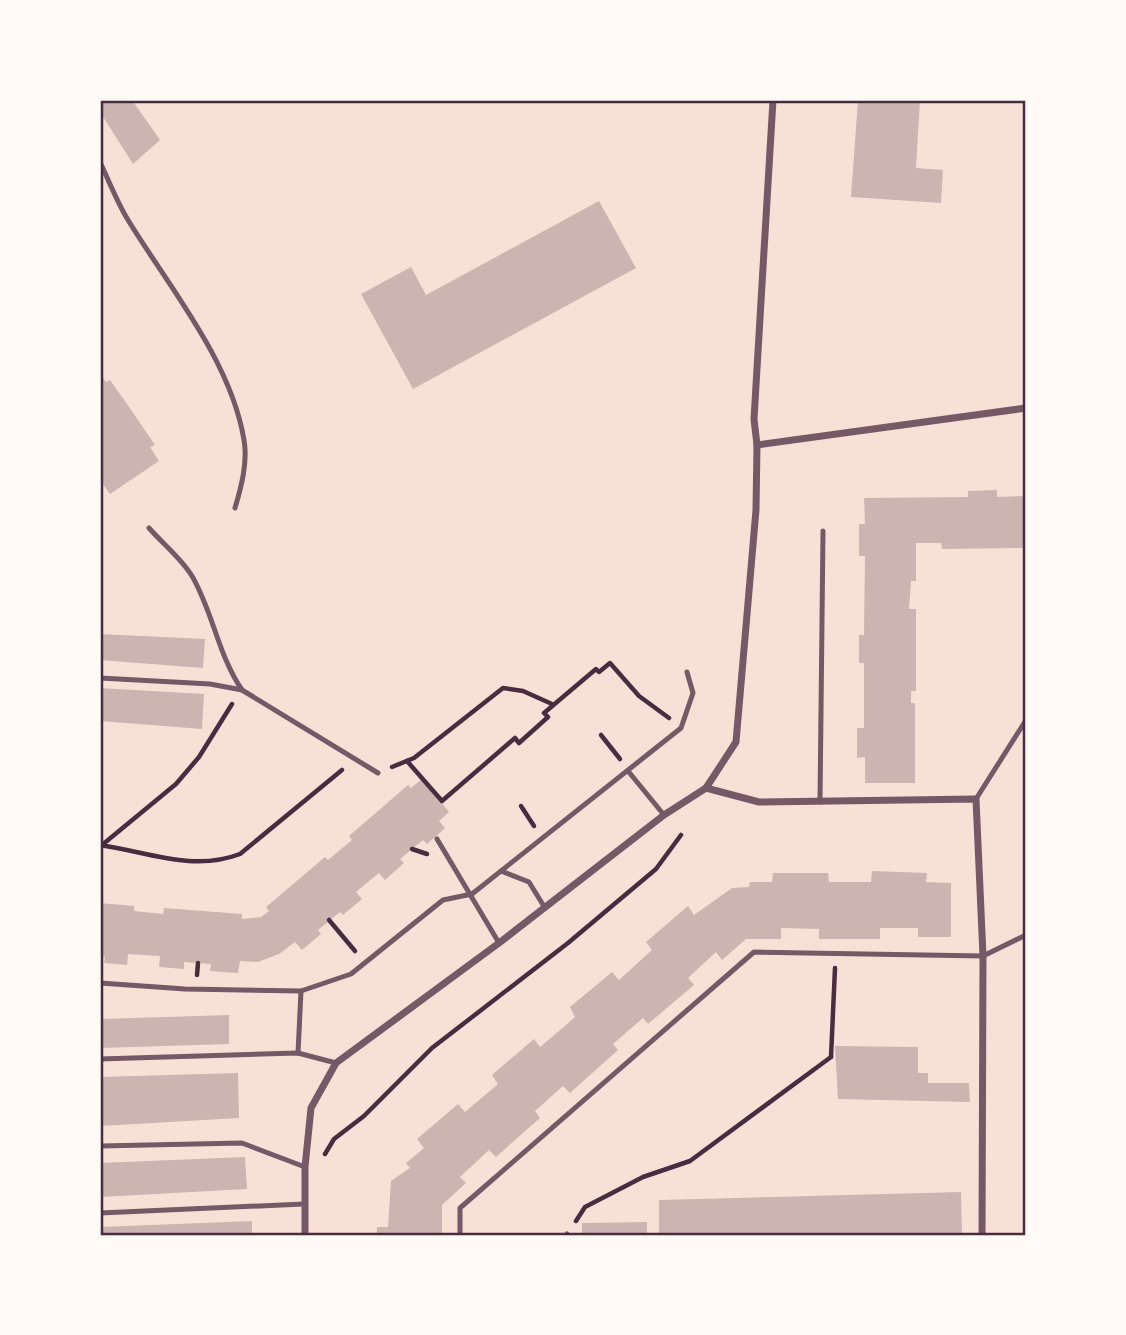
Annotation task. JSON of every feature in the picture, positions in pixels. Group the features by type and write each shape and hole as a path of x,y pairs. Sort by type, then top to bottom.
{"street":[{"path":"305,1235 304,1167 311,1108 336,1063 499,943 664,815 706,788 736,742 756,510 757,445 754,419 773,100"},
{"path":"757,445 1026,408"},
{"path":"706,788 759,802 976,799 983,956 982,1235"}],"lane":[{"path":"100,162 126,217 194,320 236,405 245,443 242,485 235,508"},
{"path":"149,528 182,562 194,579 229,672 242,690"},
{"path":"820,802 823,531"},
{"path":"100,983 186,989 301,991 351,974 443,900 472,894 681,728 693,693 687,672"},
{"path":"100,678 210,684 242,690 378,773"},
{"path":"976,799 1026,720"},
{"path":"628,771 664,815"},
{"path":"437,839 499,943"},
{"path":"501,871 528,882 545,908"},
{"path":"460,1235 460,1208 754,952 983,956 1026,935"},
{"path":"298,1053 301,991"},
{"path":"100,1059 298,1053 336,1063"},
{"path":"100,1146 242,1143 304,1167"},
{"path":"100,1213 304,1205"}],"path":[{"path":"407,761 442,801 515,738 519,743 548,717 544,713 552,704 596,669 600,672 610,663 639,696 681,728"},
{"path":"378,773 407,761 503,688 523,691 552,704"},
{"path":"101,846 176,784 199,757 242,690"},
{"path":"601,735 628,771"},
{"path":"101,846 201,864 240,855 355,758"},
{"path":"319,1164 334,1139 364,1116 432,1048 568,943 656,869 681,835"},
{"path":"329,920 364,962"},
{"path":"568,1235 585,1207 643,1177 690,1161 833,1058 835,953"}],"building":[{"path":"100,100 132,100 160,140 133,164 100,112"},
{"path":"858,100 920,100 916,168 943,170 941,203 851,197"},
{"path":"599,201 636,268 413,389 361,294 411,267 426,295"},
{"path":"100,373 106,382 110,380 155,445 150,447 159,461 110,494 100,480"},
{"path":"997,490 997,497 1026,496 1026,548 942,549 941,543 916,543 916,581 911,581 909,609 916,609 916,691 911,691 911,703 915,703 915,783 865,783 865,757 857,758 857,728 864,728 864,663 859,663 859,635 864,635 865,556 859,556 859,524 865,524 864,498 968,497 968,491"},
{"path":"100,634 205,639 203,668 100,660"},
{"path":"100,688 204,694 202,729 100,721"},
{"path":"422,779 449,812 439,821 445,828 427,844 423,840 400,859 404,863 385,880 379,873 356,892 362,899 343,915 340,912 318,930 321,934 302,950 295,942 279,954 258,962 240,961 238,973 210,971 211,964 184,962 184,969 159,967 160,956 128,954 127,965 104,963 105,957 100,957 100,903 134,906 134,911 163,914 164,908 242,914 242,919 261,917 269,911 266,907 325,857 328,860 352,840 349,836 408,785 411,788"},
{"path":"872,871 927,873 926,882 951,883 951,937 918,937 918,928 880,928 880,939 819,939 819,929 781,928 781,939 746,939 722,960 716,952 688,978 694,985 648,1024 643,1018 613,1044 618,1050 570,1093 563,1086 535,1111 540,1118 496,1157 489,1150 460,1177 466,1183 442,1205 442,1235 377,1235 377,1227 388,1227 391,1181 410,1168 406,1163 424,1148 417,1139 458,1104 465,1112 498,1084 492,1075 534,1039 540,1047 559,1031 575,1017 570,1007 612,972 619,980 652,950 646,942 688,906 694,915 732,888 749,887 750,882 772,882 773,873 828,873 829,882 871,882"},
{"path":"229,1015 229,1044 100,1048 100,1019"},
{"path":"835,1046 918,1047 918,1073 928,1073 928,1083 969,1083 970,1102 838,1099"},
{"path":"238,1073 239,1118 100,1126 100,1077"},
{"path":"245,1157 247,1189 100,1197 100,1163"},
{"path":"961,1192 962,1235 659,1235 659,1200"},
{"path":"252,1221 252,1235 100,1235 100,1227"},
{"path":"647,1222 647,1235 582,1235 582,1223"}]}
